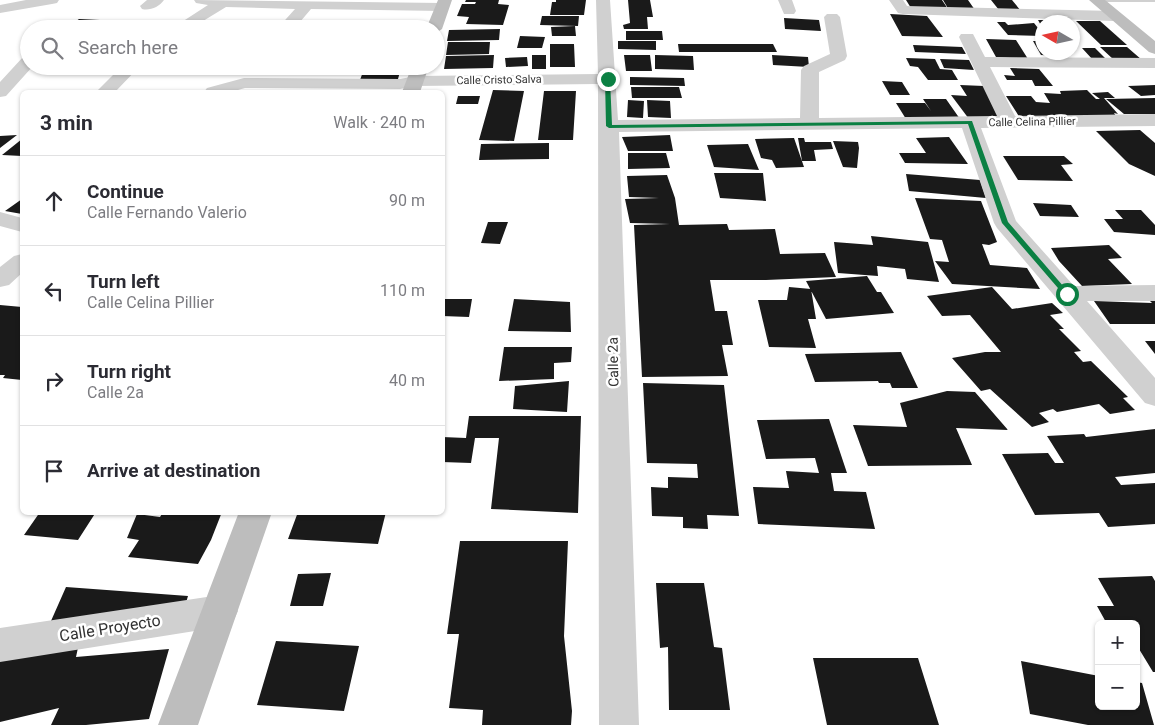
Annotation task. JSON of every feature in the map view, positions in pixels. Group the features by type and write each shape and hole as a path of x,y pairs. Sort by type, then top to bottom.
{"main road":[{"path":"1096,0 1155,49"},
{"path":"437,20 444,3"},
{"path":"178,725 255,515"}],"street":[{"path":"0,9 52,0"},
{"path":"201,0 223,3 444,3"},
{"name":"Calle 2a","path":"603,0 608,79 619,725"},
{"path":"896,0 903,10 1114,16"},
{"path":"194,20 223,3"},
{"path":"293,20 306,4"},
{"path":"809,125 810,70 839,56 832,17"},
{"path":"968,37 1009,122"},
{"path":"980,62 1155,63"},
{"path":"1,90 20,70"},
{"path":"107,90 123,75"},
{"path":"217,90 235,75"},
{"name":"Calle Cristo Salva","path":"221,90 244,83 400,84 416,80 608,79"},
{"path":"1,90 20,93"},
{"name":"Calle Celina Pillier","path":"609,126 1155,120"},
{"path":"970,123 1005,223 1155,396"},
{"path":"0,219 20,224"},
{"path":"0,280 20,262"},
{"path":"1067,294 1155,293"},
{"name":"Calle Proyecto","path":"0,646 220,611"}],"lane":[{"path":"1096,0 1155,0"}],"building":[{"path":"466,0 499,0 498,4 509,5 503,25 466,24 469,17 457,16 462,4 475,4 476,2 465,2"},
{"path":"556,0 586,0 584,15 550,15 552,2 556,2"},
{"path":"628,0 650,0 653,17 647,17 648,29 624,29 623,25 630,23"},
{"path":"906,0 942,0 948,9 911,8"},
{"path":"943,0 968,0 975,10 949,10"},
{"path":"991,0 1012,0 1021,11 999,10"},
{"path":"890,14 927,16 943,37 902,36"},
{"path":"542,16 579,16 578,26 540,25"},
{"path":"784,18 819,20 821,31 785,29"},
{"path":"1080,21 1100,21 1127,45 1101,45 1080,25"},
{"path":"997,22 1005,22 1008,25 1035,24 1035,36 1008,35"},
{"path":"575,26 576,36 552,36 551,27"},
{"path":"500,29 499,40 447,41 449,30"},
{"path":"626,31 662,31 663,40 626,40"},
{"path":"520,36 545,37 542,48 517,48"},
{"path":"986,39 1016,40 1028,59 996,57"},
{"path":"618,41 656,41 656,50 618,49"},
{"path":"448,42 490,42 489,54 446,55"},
{"path":"550,44 574,44 575,67 550,67"},
{"path":"678,44 773,44 777,52 679,52"},
{"path":"913,45 962,47 966,54 915,52"},
{"path":"1100,47 1127,47 1142,60 1114,60"},
{"path":"1082,48 1095,48 1108,61 1093,60"},
{"path":"494,55 493,68 445,69 446,56"},
{"path":"532,55 546,55 546,69 532,69"},
{"path":"624,55 650,55 652,71 626,71"},
{"path":"655,55 693,56 694,70 655,69"},
{"path":"772,55 808,57 809,67 773,65"},
{"path":"527,57 528,66 506,67 505,58"},
{"path":"906,58 935,59 940,69 952,70 958,80 928,80 918,67 910,66"},
{"path":"940,59 969,60 974,70 944,68"},
{"path":"1010,68 1039,69 1053,86 1035,86 1032,80 1007,80 1004,75 1015,76"},
{"path":"362,75 399,75 398,79 360,80"},
{"path":"630,77 684,78 685,86 630,85"},
{"path":"882,81 902,82 910,95 890,95"},
{"path":"960,85 984,86 1003,118 969,119 951,95 967,96"},
{"path":"1155,85 1155,95 1141,96 1128,86"},
{"path":"631,87 679,87 682,98 632,98"},
{"path":"493,90 524,91 514,141 479,140"},
{"path":"1087,90 1096,99 1100,99 1092,93 1108,92 1115,98 1104,98 1118,114 1114,113 1116,116 1020,118 1006,96 1031,96 1036,102 1050,103 1044,93 1061,94 1060,91"},
{"path":"544,91 576,91 573,140 538,140"},
{"path":"458,96 480,96 478,104 456,104"},
{"path":"1155,98 1155,114 1124,114 1106,99"},
{"path":"923,99 946,99 960,119 906,119 896,103 925,103 931,111"},
{"path":"628,100 644,101 643,118 627,117"},
{"path":"647,100 670,101 671,118 648,117"},
{"path":"1140,130 1155,143 1155,176 1129,164 1096,131"},
{"path":"17,135 0,148 0,136"},
{"path":"670,135 673,151 628,151 622,137"},
{"path":"949,137 968,164 905,163 899,153 926,153 916,138"},
{"path":"794,138 804,167 776,168 772,160 761,158 755,139"},
{"path":"798,138 804,138 805,142 831,142 833,149 814,150 816,161 802,161"},
{"path":"20,141 20,156 2,155"},
{"path":"833,141 858,142 857,168 843,167"},
{"path":"549,143 549,159 479,160 481,144"},
{"path":"748,144 759,170 714,167 707,145"},
{"path":"628,153 666,153 670,168 628,169"},
{"path":"1003,156 1064,156 1073,164 1061,165 1073,181 1018,180"},
{"path":"714,173 763,173 766,201 720,198"},
{"path":"906,174 980,180 986,198 909,191"},
{"path":"667,175 675,198 679,225 727,224 729,230 775,229 780,254 825,253 836,277 710,280 715,311 727,311 733,345 722,345 728,376 642,377 634,225 670,224 630,223 625,199 659,198 629,197 627,176"},
{"path":"915,198 981,201 997,242 989,245 982,244 990,265 1027,268 1040,289 952,284 935,261 949,262 942,240 930,239"},
{"path":"20,200 20,214 5,211"},
{"path":"1033,203 1071,205 1079,217 1040,216"},
{"path":"1115,210 1141,210 1155,225 1155,235 1114,232 1104,219 1123,219"},
{"path":"488,222 508,222 500,244 481,243"},
{"path":"871,236 928,242 939,282 907,279 905,269 877,266 878,276 838,273 834,242 873,245"},
{"path":"1109,245 1122,258 1108,259 1132,284 1082,286 1059,261 1051,248"},
{"path":"867,276 877,292 881,292 894,313 826,319 806,281"},
{"path":"789,287 811,289 816,319 808,319 816,348 769,347 758,300 787,300"},
{"path":"992,287 1012,309 1052,303 1063,313 1050,315 1064,329 1059,329 1081,351 1074,352 1083,362 1091,361 1128,397 1123,398 1135,410 1110,414 1099,404 1057,412 1053,409 1039,413 1049,422 1032,427 990,389 981,391 952,358 985,352 1001,352 970,315 942,316 927,296"},
{"path":"445,299 472,299 469,317 445,316"},
{"path":"514,299 570,302 571,332 508,331"},
{"path":"1094,301 1152,303 1150,301 1155,301 1155,324 1110,324"},
{"path":"0,305 20,307 20,380 3,378 5,375 0,375"},
{"path":"1145,341 1155,341 1155,354"},
{"path":"504,347 572,347 571,362 554,363 554,379 499,381"},
{"path":"901,352 918,388 892,388 890,383 879,383 878,381 815,382 805,354"},
{"path":"569,381 567,412 513,409 515,386"},
{"path":"643,383 724,385 739,516 707,515 708,529 683,528 683,517 652,516 651,487 668,488 668,477 698,478 697,464 647,463"},
{"path":"947,391 975,392 1008,430 956,428 972,465 868,466 853,425 907,427 900,403"},
{"path":"469,416 581,416 578,513 491,509 499,438 475,438 471,463 445,462 445,437 466,438"},
{"path":"829,419 847,473 831,473 834,491 866,492 875,529 758,524 753,487 789,488 786,471 819,473 815,458 766,459 757,420"},
{"path":"1155,429 1155,473 1115,477 1121,485 1155,483 1155,524 1108,527 1099,513 1035,515 1002,454 1048,453 1055,463 1064,463 1047,436 1084,434 1086,437"},
{"path":"38,515 94,515 78,540 24,535"},
{"path":"137,515 160,517 161,515 221,515 211,540 198,564 128,557 139,540 127,538"},
{"path":"297,515 385,515 378,544 288,539"},
{"path":"460,541 568,541 564,636 572,711 571,725 482,725 483,710 449,708 459,634 447,634"},
{"path":"331,573 323,606 290,606 298,574"},
{"path":"1152,576 1155,581 1155,672 1153,672 1140,651 1140,620 1105,620 1097,606 1114,606 1098,578"},
{"path":"656,583 704,583 714,647 722,648 730,710 669,710 668,647 660,648"},
{"path":"66,587 188,596 185,606 47,630"},
{"path":"276,641 359,646 344,711 257,705"},
{"path":"79,643 76,657 169,649 149,719 86,725 51,725 59,708 0,722 0,651"},
{"path":"813,658 918,658 939,725 827,725"},
{"path":"1021,661 1095,675 1095,710 1140,710 1140,683 1142,683 1154,725 1088,725 1030,714"}],"route":[{"path":"608,79 609,126 970,123 1005,223 1067,294"}]}
